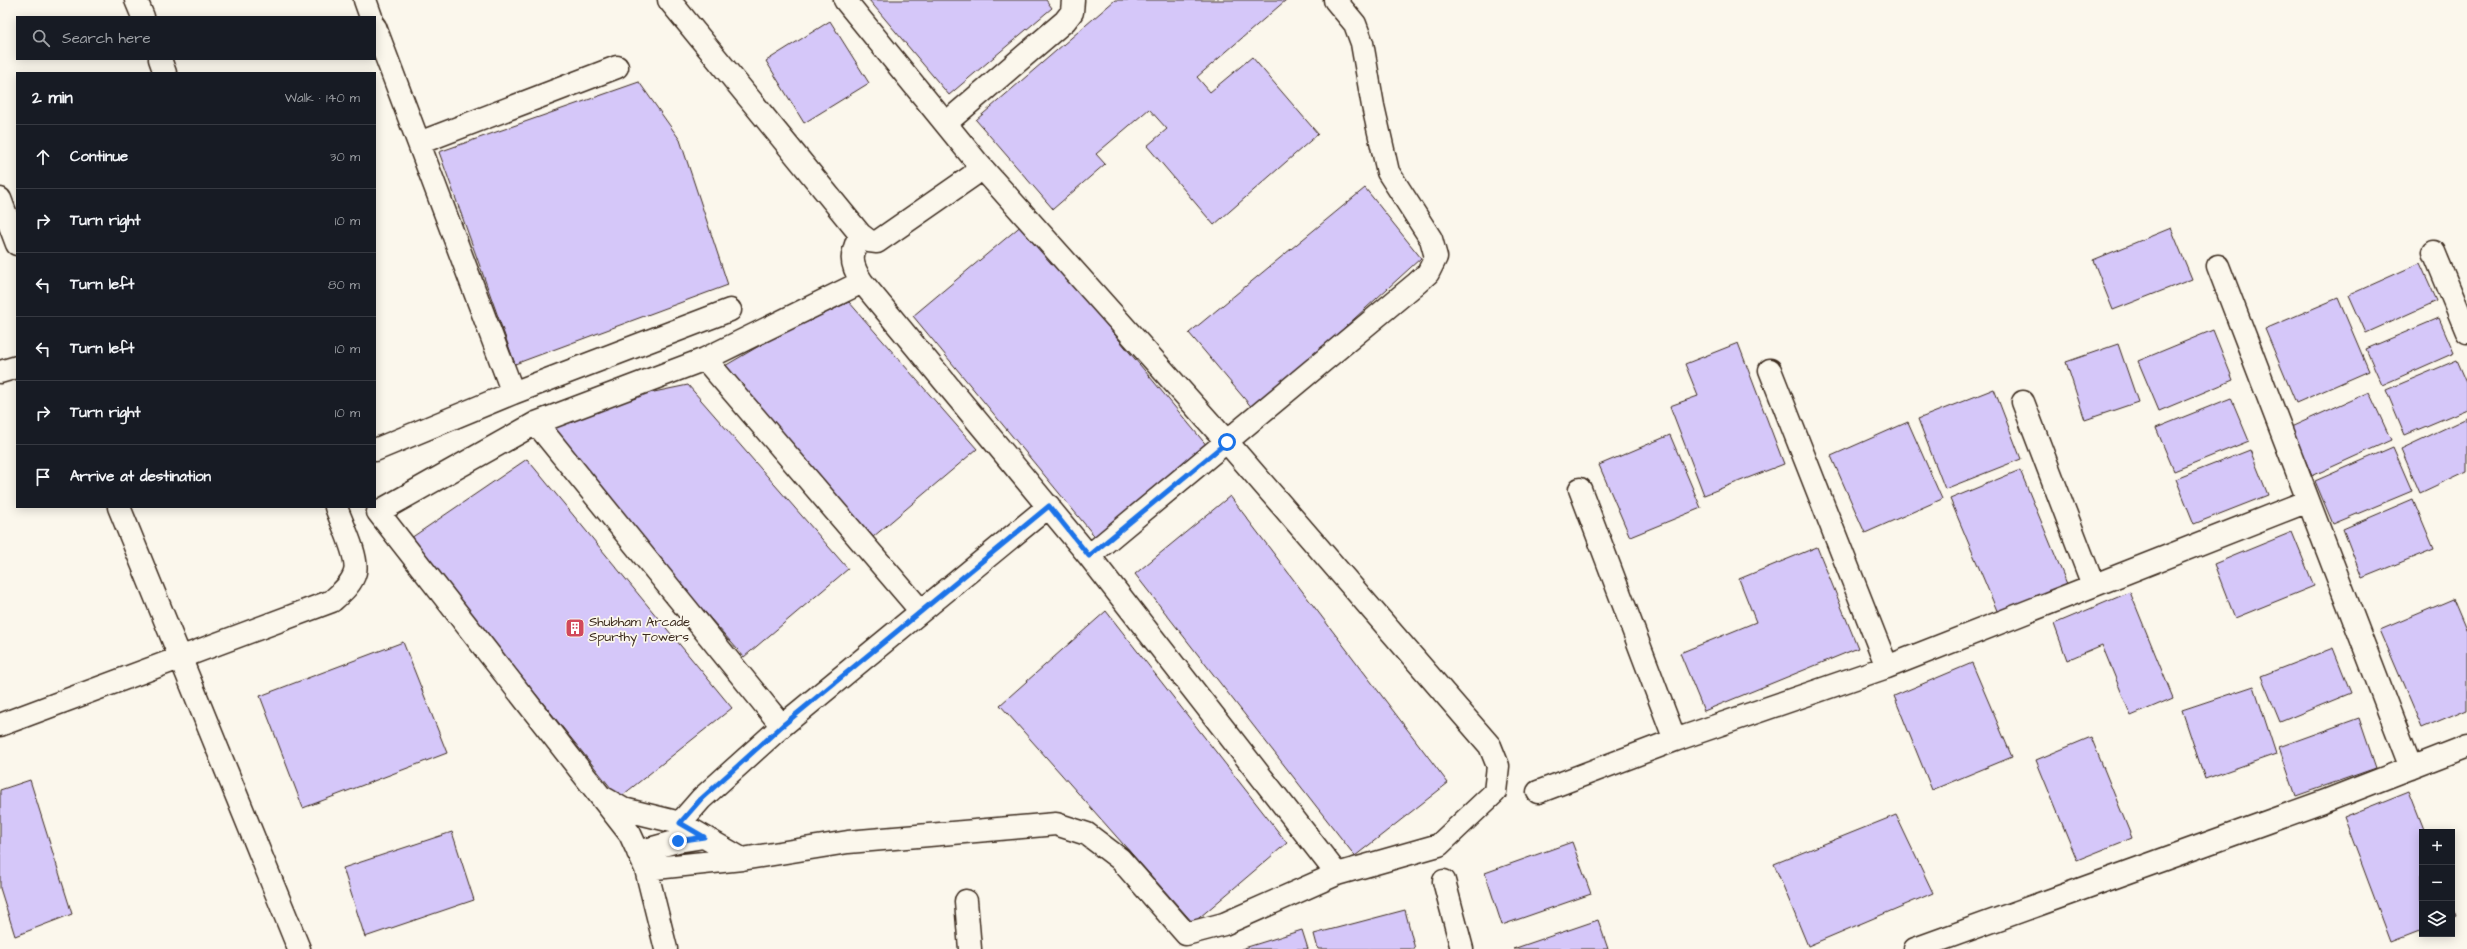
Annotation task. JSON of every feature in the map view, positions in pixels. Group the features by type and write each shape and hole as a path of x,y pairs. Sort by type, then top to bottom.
{"street":[{"path":"136,0 143,16"},
{"path":"365,0 371,16"},
{"path":"669,0 860,234 870,241 877,242 972,176 976,169 976,161"},
{"path":"642,860 742,859 848,842 1056,824 1087,834 1120,859 1186,934 1224,924 1337,874 1439,845 1495,792 1498,766 1490,746 1227,442 976,161 946,122 844,0"},
{"path":"1089,556 1417,283 1428,273 1436,257 1431,239 1388,172 1373,106 1362,43 1355,24 1335,0"},
{"path":"946,122 1065,21 1072,12 1074,1"},
{"path":"376,33 383,73 419,143 513,393"},
{"path":"160,60 165,72"},
{"path":"419,143 617,67"},
{"path":"0,199 16,241"},
{"path":"860,234 852,253 854,269 862,282 1049,506 1337,874"},
{"path":"2434,252 2467,332"},
{"path":"2218,266 2411,768"},
{"path":"666,949 642,860 630,834 378,512 536,423 705,358 862,282"},
{"path":"376,450 513,393 730,310"},
{"path":"705,358 921,610"},
{"path":"0,372 16,367"},
{"path":"1770,370 1887,667"},
{"path":"2023,402 2093,585"},
{"path":"536,423 782,726"},
{"path":"1580,489 1675,740"},
{"path":"1538,792 1675,740 1887,667 2308,500"},
{"path":"680,823 701,799 782,726 1049,506"},
{"path":"119,508 179,659 201,706 299,949"},
{"path":"0,725 332,601 347,586 356,572 354,554 336,508"},
{"path":"1915,949 2328,800 2467,746"},
{"path":"600,796 623,809 680,823 742,859"},
{"path":"642,860 678,841 704,837"},
{"path":"1444,881 1462,949"},
{"path":"966,902 970,949"}],"building":[{"path":"869,0 1046,0 1052,8 949,95"},
{"path":"1115,0 1286,0 1197,77 1210,92 1252,57 1318,134 1214,225 1147,146 1167,129 1149,109 1096,154 1105,164 1053,209 976,120"},
{"path":"830,21 869,83 804,123 766,61"},
{"path":"639,82 680,140 728,285 515,364 439,152"},
{"path":"1365,188 1421,258 1254,410 1189,333"},
{"path":"1023,224 1208,447 1097,539 913,316"},
{"path":"2171,228 2192,279 2113,310 2093,260"},
{"path":"2420,263 2437,301 2366,333 2349,295"},
{"path":"2338,298 2369,371 2296,403 2265,329"},
{"path":"849,302 977,449 873,537 723,367 771,339"},
{"path":"2439,318 2454,353 2382,385 2366,349"},
{"path":"2213,330 2233,380 2159,411 2138,361"},
{"path":"1738,343 1784,464 1704,495 1670,406 1698,396 1685,364"},
{"path":"2118,344 2138,402 2085,420 2066,362"},
{"path":"2457,360 2467,383 2467,409 2405,435 2386,390"},
{"name":"Shubham Arcade Spurthy Towers","path":"688,385 848,569 744,657 657,557 553,427 615,400"},
{"path":"1994,389 2021,459 1945,489 1918,419"},
{"path":"2369,392 2391,440 2312,476 2291,427"},
{"path":"2231,398 2249,441 2174,471 2156,428"},
{"path":"2467,418 2467,471 2420,493 2401,449"},
{"path":"1908,422 1942,499 1865,533 1831,456"},
{"path":"1670,435 1701,508 1630,537 1599,465"},
{"path":"2393,447 2412,491 2333,524 2315,481"},
{"path":"2250,450 2268,495 2194,524 2176,479"},
{"name":"Shubham Arcade Spurthy Towers","path":"527,459 732,708 619,798 411,538"},
{"path":"2020,470 2067,584 1998,613 1950,499"},
{"path":"1230,496 1448,783 1355,856 1135,574"},
{"path":"2413,499 2434,549 2362,578 2343,529"},
{"path":"2292,532 2314,586 2235,618 2214,564"},
{"path":"1817,547 1858,648 1704,711 1680,653 1756,622 1739,579"},
{"path":"2130,592 2173,698 2131,716 2102,645 2067,660 2054,624"},
{"path":"2453,599 2467,632 2467,709 2422,728 2380,630"},
{"path":"1106,611 1287,843 1193,923 1000,705"},
{"path":"403,642 447,753 303,808 260,696"},
{"path":"2333,648 2351,693 2280,722 2261,676"},
{"path":"1972,663 2012,757 1932,790 1894,696"},
{"path":"2254,686 2276,754 2205,779 2182,710"},
{"path":"2359,718 2376,768 2296,796 2279,747"},
{"path":"2091,737 2132,838 2077,860 2036,760"},
{"path":"30,780 72,914 15,936 0,888 0,790"},
{"path":"2409,791 2424,829 2419,829 2419,931 2391,942 2344,817"},
{"path":"1896,815 1933,893 1808,946 1774,864"},
{"path":"452,832 474,900 365,937 343,868"},
{"path":"1572,842 1591,894 1502,925 1485,873"},
{"path":"1405,910 1415,949 1318,949 1314,934"},
{"path":"1598,920 1608,949 1513,949"},
{"path":"1302,930 1308,949 1241,949"}],"place":[{"name":"Shubham Arcade Spurthy Towers","path":"575,628"}],"route":[{"path":"678,841 704,837 680,823 701,799 782,726 1049,506 1089,556 1227,442"}]}
